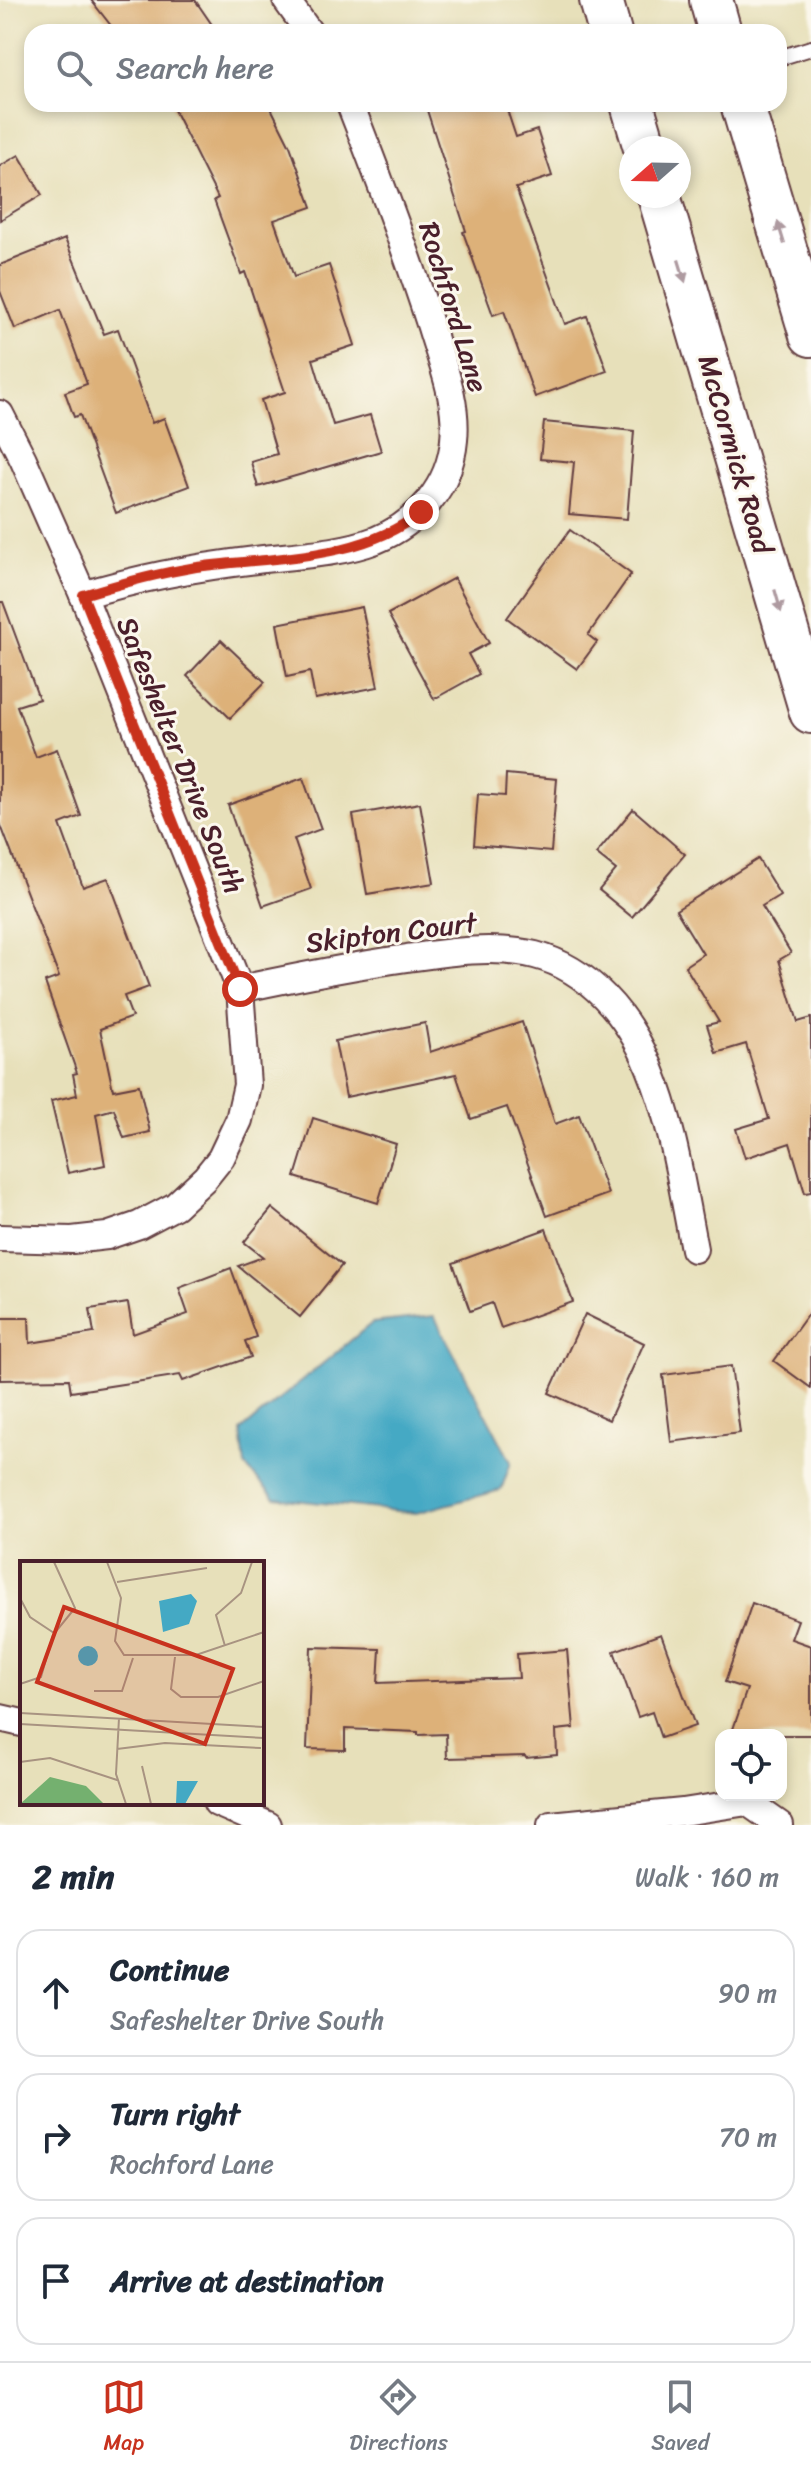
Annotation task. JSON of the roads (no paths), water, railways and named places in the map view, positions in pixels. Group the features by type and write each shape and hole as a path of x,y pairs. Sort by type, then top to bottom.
{"main road":[{"path":"601,0 608,24"},
{"path":"711,0 718,24"},
{"path":"634,112 641,136"},
{"path":"744,112 811,335"},
{"name":"McCormick Road","path":"663,208 811,712"}],"street":[{"path":"286,0 303,24"},
{"name":"Rochford Lane","path":"83,595 138,578 342,549 376,540 406,524 421,512 436,492 449,464 454,440 452,396 419,291 353,112"},
{"name":"Safeshelter Drive South","path":"0,414 83,595 240,989 247,1085 239,1120 221,1158 175,1206 139,1225 107,1236 72,1240 0,1238"},
{"name":"Skipton Court","path":"240,989 329,969 442,953 496,951 535,955 593,984 623,1018 648,1064 671,1132 694,1249"},
{"path":"0,1718 20,1723"},
{"path":"551,1825 683,1812 747,1802 780,1825"},
{"path":"222,1805 268,1825"}],"lane":[{"path":"787,56 811,48"}],"water":[{"path":"434,1316 511,1462 501,1490 416,1513 275,1498 245,1466 241,1431 372,1323"}]}
